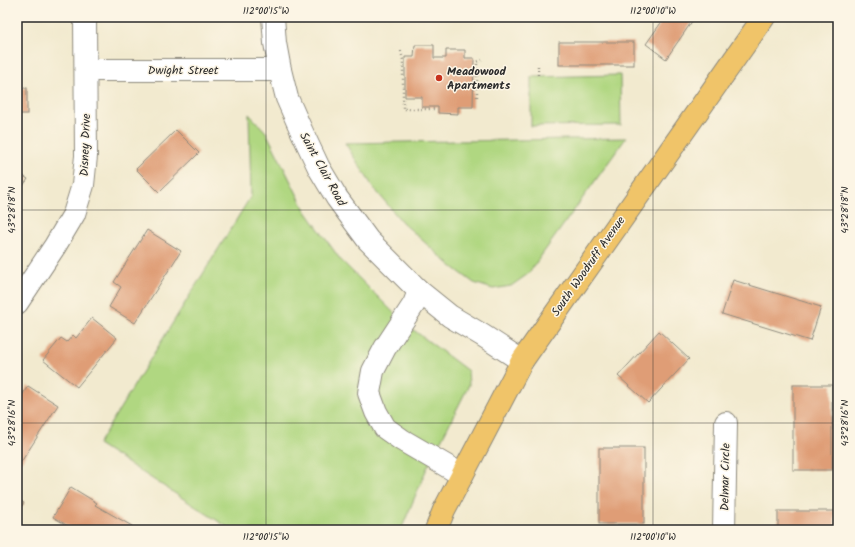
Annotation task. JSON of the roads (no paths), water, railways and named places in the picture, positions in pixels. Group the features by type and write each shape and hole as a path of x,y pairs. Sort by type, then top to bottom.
{"main road":[{"name":"South Woodruff Avenue","path":"436,530 444,510 522,361 764,17"}],"street":[{"name":"Disney Drive","path":"17,303 23,278 55,246 74,214 83,185 86,156 85,17"},
{"name":"Saint Clair Road","path":"274,17 275,43 287,98 302,132 337,198 368,240 419,291 450,316 522,361"},
{"name":"Dwight Street","path":"86,70 280,70"},
{"path":"419,291 414,304 385,348 373,371 369,393 376,412 385,428 402,440 462,475"},
{"name":"Delmar Circle","path":"724,530 726,423"}],"place":[{"name":"Meadowood Apartments","path":"439,78"}]}
